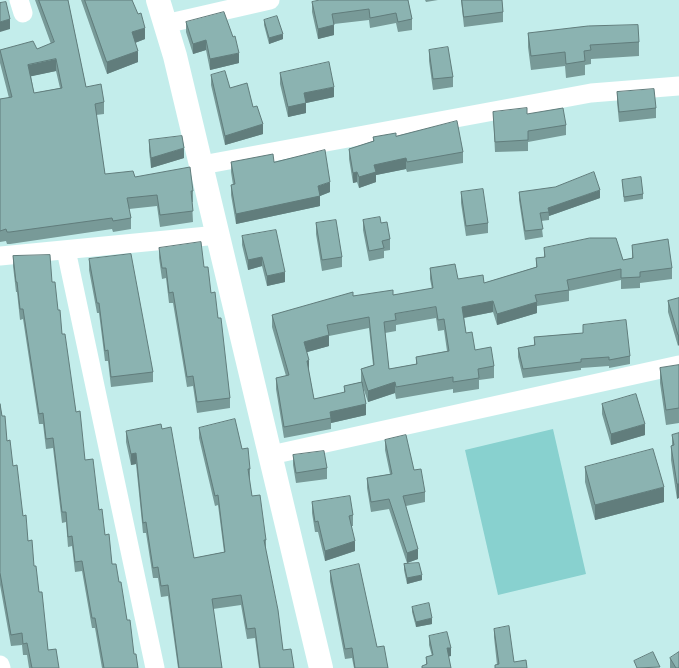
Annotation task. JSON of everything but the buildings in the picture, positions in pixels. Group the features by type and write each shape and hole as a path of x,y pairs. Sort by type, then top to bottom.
{"street":[{"path":"158,0 202,165 321,668"},
{"path":"165,24 270,0"},
{"path":"202,165 591,93 679,86"},
{"path":"0,256 218,235"},
{"path":"66,250 155,668"},
{"path":"271,455 679,365"}],"shaded area":[{"path":"553,429 586,574 498,595 465,450"}]}
